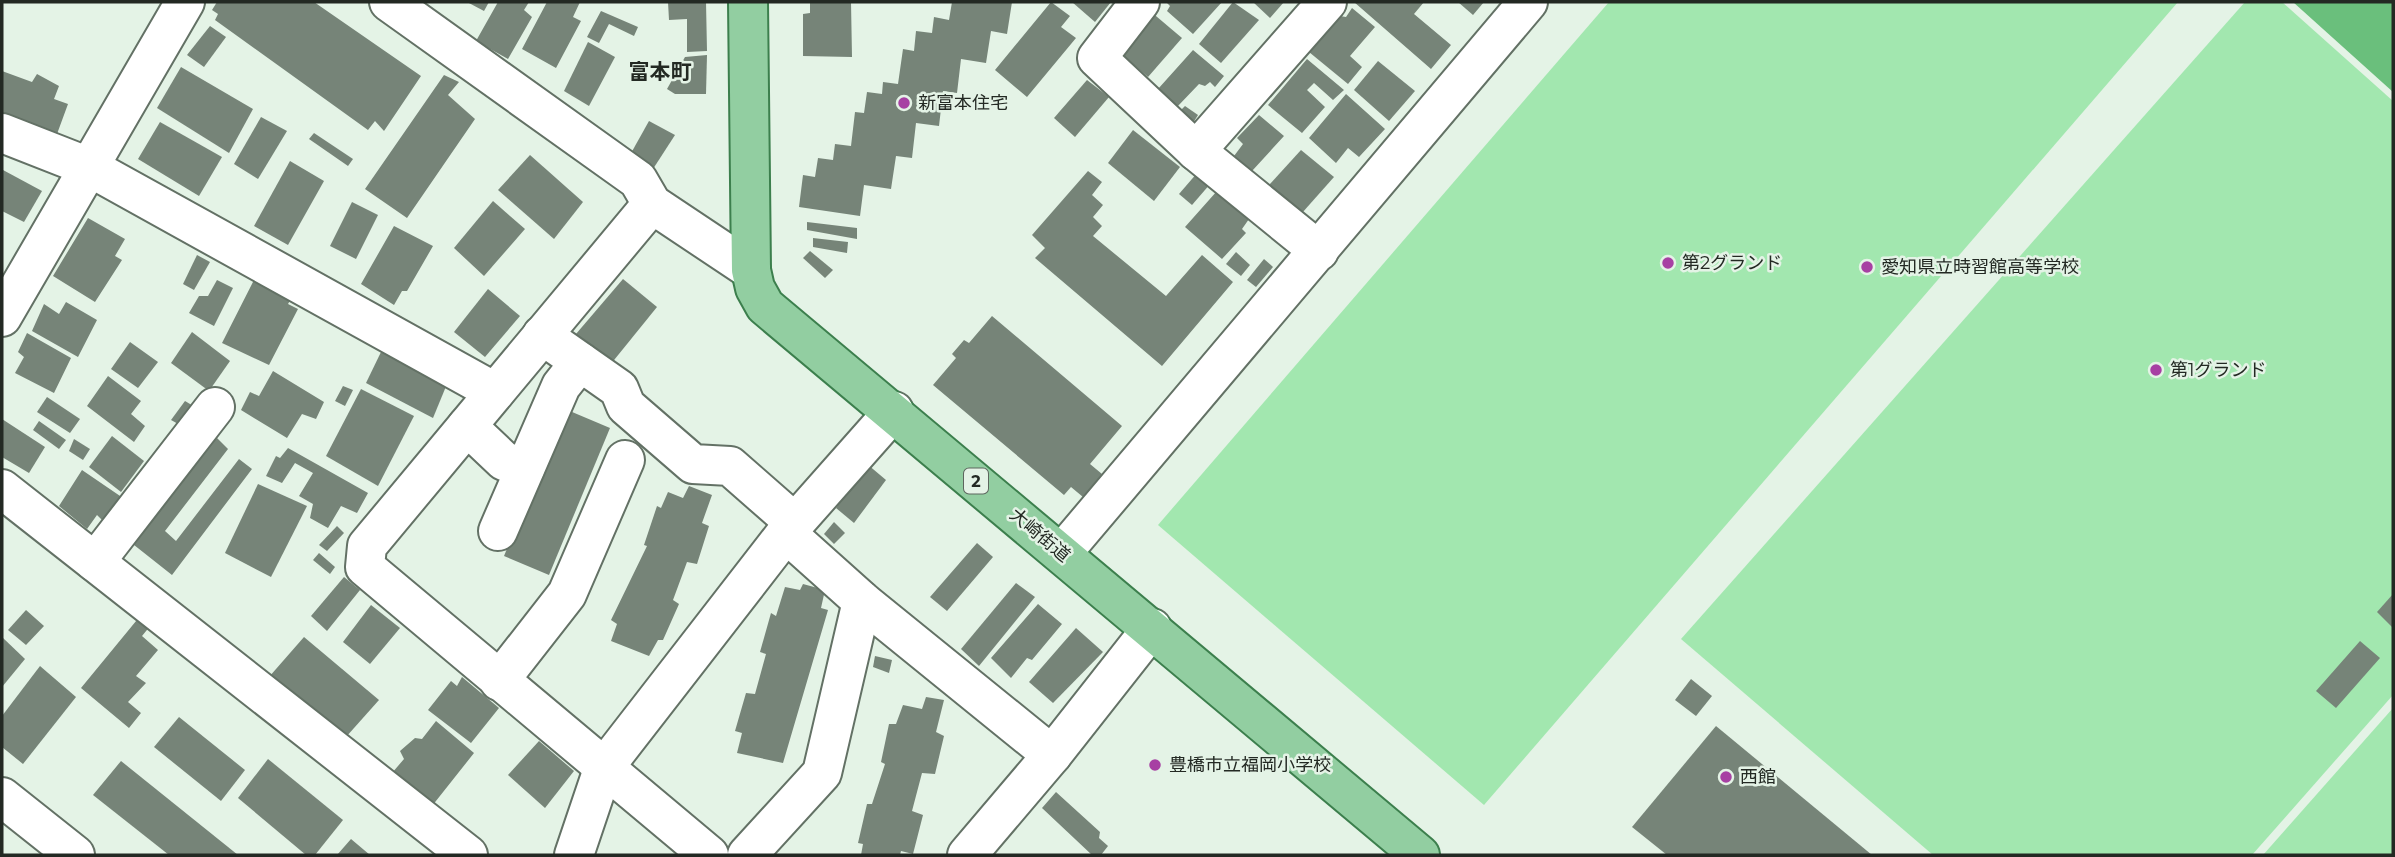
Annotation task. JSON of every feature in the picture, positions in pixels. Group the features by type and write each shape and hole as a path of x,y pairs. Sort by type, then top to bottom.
{"main road":[{"name":"大崎街道","path":"748,2 751,270 755,288 765,306 894,411 1420,855"}],"street":[{"path":"2,317 185,2"},
{"path":"389,2 638,180 652,204 751,270"},
{"path":"1140,2 1097,58 1196,151 1319,251"},
{"path":"1196,151 1327,2"},
{"path":"1062,553 1528,2"},
{"path":"2,133 89,167 495,391"},
{"path":"652,204 366,546 365,567 709,855"},
{"path":"542,335 619,389 626,406 693,464 730,466 862,601 1052,755"},
{"path":"498,531 561,386 580,362"},
{"path":"95,562 215,407"},
{"path":"574,855 603,768 791,528 894,411"},
{"path":"467,425 504,461 525,468"},
{"path":"499,681 567,594 625,460"},
{"path":"2,489 468,855"},
{"path":"747,855 822,773 862,601"},
{"path":"967,855 1052,755 1152,628"},
{"path":"2,797 75,855"}],"green space":[{"name":"第2グランド","path":"1609,2 2178,2 1484,805 1158,525"},
{"name":"第1グランド","path":"2245,2 2282,2 2393,101 2393,695 2252,855 1933,855 1681,639"},
{"path":"2293,2 2393,2 2393,92"},
{"path":"2393,708 2393,855 2263,855"}],"building":[{"path":"217,2 314,2 421,76 384,131 375,121 368,130 215,20 218,14 212,10"},
{"path":"467,2 489,2 484,11"},
{"path":"498,2 529,2 524,10 532,17 508,59 476,41"},
{"path":"547,2 580,2 573,17 581,21 556,68 522,49"},
{"path":"668,2 706,2 707,51 687,52 687,19 669,20"},
{"path":"810,2 851,2 852,57 803,56 803,14 810,13"},
{"name":"新富本住宅","path":"952,2 1012,2 1007,34 991,31 986,63 961,59 957,93 943,91 939,126 916,123 912,158 896,156 891,189 864,185 860,216 799,207 803,175 815,177 818,158 833,160 835,144 851,146 855,112 864,113 867,92 882,94 883,82 898,84 903,49 914,51 916,31 932,33 934,17 949,20"},
{"path":"1051,2 1070,16 1061,27 1076,38 1027,97 995,70"},
{"path":"1072,2 1111,2 1095,22"},
{"path":"1166,2 1222,2 1193,34 1167,11 1170,6"},
{"path":"1233,2 1259,20 1221,63 1199,44"},
{"path":"1253,2 1284,2 1270,18"},
{"path":"1354,2 1424,2 1414,14 1451,45 1431,69"},
{"path":"1458,2 1484,2 1473,15"},
{"path":"1352,8 1375,27 1350,56 1362,67 1348,84 1309,52 1340,16 1346,17"},
{"path":"601,11 638,27 634,36 609,24 599,43 587,37"},
{"path":"1150,11 1182,38 1148,77 1118,51"},
{"path":"210,26 226,37 204,67 187,55"},
{"path":"588,42 615,57 589,106 564,91"},
{"path":"1193,50 1224,76 1215,87 1210,82 1205,86 1199,84 1177,107 1158,89"},
{"path":"707,55 706,94 675,94 667,89 685,57"},
{"path":"1307,59 1344,90 1333,100 1314,83 1307,90 1325,107 1302,133 1268,105"},
{"path":"1378,61 1415,91 1389,121 1354,90"},
{"path":"181,67 253,109 229,153 157,108"},
{"path":"2,71 32,82 37,74 59,86 54,99 68,104 57,134 2,114"},
{"path":"444,75 459,82 448,95 475,119 407,218 365,189"},
{"path":"1087,80 1109,97 1075,137 1054,118"},
{"path":"1346,94 1385,129 1359,157 1348,148 1336,163 1309,138"},
{"path":"1185,106 1198,115 1193,123 1179,112"},
{"path":"1259,115 1284,136 1252,171 1234,156 1243,144 1237,138"},
{"path":"261,117 287,131 258,179 234,164"},
{"path":"649,121 675,135 653,169 630,155"},
{"path":"160,122 222,157 199,196 138,159"},
{"path":"1133,130 1180,167 1154,201 1108,163"},
{"path":"314,133 353,159 348,166 309,139"},
{"path":"1301,150 1334,177 1302,213 1269,185"},
{"path":"530,155 583,202 554,239 498,190"},
{"path":"290,161 324,181 288,245 254,226"},
{"path":"3,170 42,191 24,222 2,211"},
{"path":"1088,171 1102,182 1092,195 1103,205 1093,217 1102,226 1093,236 1166,296 1202,255 1233,282 1162,366 1035,258 1045,248 1032,235"},
{"path":"1198,172 1211,183 1192,205 1179,194"},
{"path":"1217,191 1249,219 1242,229 1246,233 1222,259 1185,227"},
{"path":"493,201 525,229 484,276 454,248"},
{"path":"352,202 378,215 356,259 330,246"},
{"path":"88,218 125,239 115,256 122,260 95,302 53,276"},
{"path":"807,222 857,228 857,239 807,230"},
{"path":"394,226 433,246 407,291 402,291 394,305 361,284"},
{"path":"813,238 848,242 847,253 813,247"},
{"path":"810,251 833,270 825,278 803,258"},
{"path":"1236,252 1250,265 1241,276 1226,264"},
{"path":"197,255 210,262 194,290 183,284"},
{"path":"1264,259 1273,267 1256,287 1247,280"},
{"path":"255,278 292,297 288,304 298,309 269,365 222,343"},
{"path":"623,279 657,307 606,370 570,341"},
{"path":"217,280 233,288 214,326 189,313 199,296 208,296"},
{"path":"488,289 520,316 485,357 454,332"},
{"path":"66,302 97,320 78,357 32,331 44,304 59,314"},
{"path":"992,316 1122,426 1090,464 1102,474 1083,497 1071,487 1064,495 933,385 956,358 952,354 964,340 969,343"},
{"path":"192,332 230,361 209,391 171,363"},
{"path":"27,333 71,358 54,393 15,373 24,357 18,352"},
{"path":"130,342 158,362 138,388 111,369"},
{"path":"381,352 447,384 433,418 366,383"},
{"path":"273,371 324,402 316,419 302,414 287,438 241,410 250,392 259,396"},
{"path":"108,376 141,401 131,414 145,426 134,442 87,406"},
{"path":"343,386 353,390 345,406 335,401"},
{"path":"361,389 414,416 378,486 326,456"},
{"path":"47,397 80,419 70,433 37,412"},
{"path":"185,401 195,407 180,425 171,420"},
{"path":"565,409 610,428 549,575 504,556"},
{"path":"2,419 45,447 29,473 2,457"},
{"path":"39,421 66,440 59,449 33,430"},
{"path":"211,432 228,449 165,531 176,541 239,459 252,469 172,575 129,541"},
{"path":"112,436 144,461 121,492 89,467"},
{"path":"74,439 90,449 83,460 69,451"},
{"path":"288,448 368,493 357,513 341,506 328,528 310,518 313,504 299,496 313,473 295,463 282,483 266,476 276,456 280,458"},
{"path":"867,464 886,480 854,523 836,508"},
{"path":"82,470 123,498 105,523 97,515 87,529 59,506"},
{"path":"258,484 307,506 271,577 225,553"},
{"path":"689,486 712,495 702,523 709,526 697,564 687,562 673,600 679,604 663,640 658,640 649,656 611,641 617,624 611,620 647,546 644,545 657,506 661,508 668,492 683,498"},
{"path":"834,522 845,533 834,544 824,534"},
{"path":"337,526 344,533 327,551 319,545"},
{"path":"977,543 993,557 947,611 930,597"},
{"path":"319,553 335,567 330,574 313,560"},
{"path":"344,577 360,590 327,631 311,616"},
{"path":"1016,583 1035,597 979,666 961,649"},
{"path":"803,584 825,590 821,608 828,610 783,763 737,753 742,733 735,731 746,693 755,694 766,654 760,652 771,613 776,616 785,587 800,590"},
{"path":"2393,594 2393,628 2377,612"},
{"path":"1038,604 1062,624 1032,660 1027,658 1011,678 991,658"},
{"path":"371,605 400,628 370,664 343,642"},
{"path":"26,610 44,626 26,645 8,630"},
{"path":"141,615 151,625 142,636 158,650 136,676 146,683 128,702 141,713 129,728 81,688"},
{"path":"1076,628 1103,652 1053,703 1029,682"},
{"path":"2,637 25,659 2,687"},
{"path":"304,637 379,700 346,737 269,677"},
{"path":"2360,641 2380,658 2336,708 2316,691"},
{"path":"875,656 892,660 889,673 873,667"},
{"path":"40,666 76,697 23,764 2,747 2,716"},
{"path":"462,677 499,708 471,743 428,710 451,681 457,686"},
{"path":"1691,679 1712,696 1696,716 1675,700"},
{"path":"926,697 944,700 936,732 944,736 935,774 922,773 912,811 923,815 913,854 901,851 900,855 861,855 863,844 858,843 867,804 872,804 885,764 881,762 889,724 896,724 903,705 922,709"},
{"path":"179,717 245,770 221,801 154,747"},
{"path":"436,721 474,753 432,806 392,773 404,759 400,751 415,738 422,739"},
{"name":"西館","path":"1716,726 1872,855 1667,855 1632,827"},
{"path":"539,741 574,771 545,808 508,775"},
{"path":"268,759 343,820 315,855 306,855 238,798"},
{"path":"121,761 238,855 169,855 93,795"},
{"path":"1056,792 1100,832 1099,838 1108,846 1101,855 1092,855 1042,808"},
{"path":"351,839 370,855 337,855"}],"place":[{"name":"新富本住宅","path":"904,103"},
{"name":"第2グランド","path":"1668,263"},
{"name":"愛知県立時習館高等学校","path":"1867,267"},
{"name":"第1グランド","path":"2156,370"},
{"name":"豊橋市立福岡小学校","path":"1155,765"},
{"name":"西館","path":"1726,777"}],"district":[{"name":"富本町","path":"660,72"}]}
